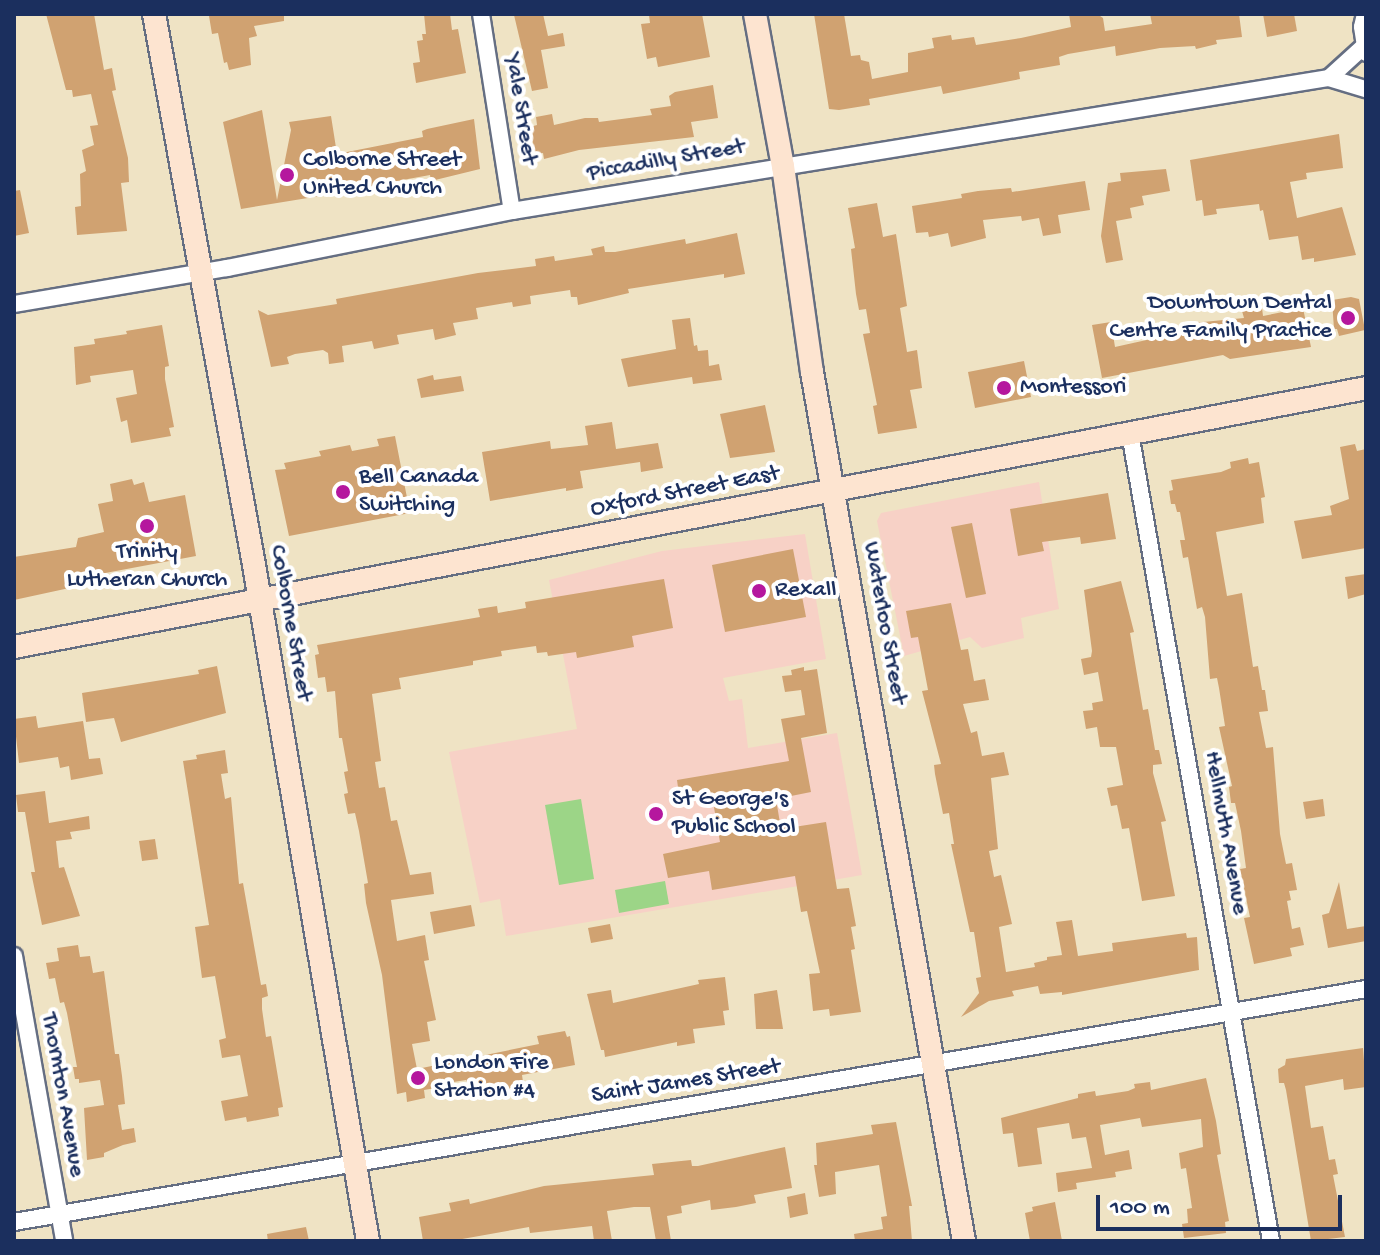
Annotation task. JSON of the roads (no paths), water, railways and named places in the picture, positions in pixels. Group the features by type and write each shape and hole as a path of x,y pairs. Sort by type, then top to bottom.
{"street":[{"name":"Colborne Street","path":"154,14 259,600 368,1241"},
{"name":"Yale Street","path":"481,14 512,211"},
{"name":"Waterloo Street","path":"755,14 783,166 812,372 964,1241"},
{"path":"1329,78 1365,49 1362,27 1365,14"},
{"name":"Piccadilly Street","path":"14,304 201,272 512,211 1329,78 1366,89"},
{"name":"Oxford Street East","path":"14,647 1366,388"},
{"name":"Hellmuth Avenue","path":"1130,433 1271,1241"},
{"name":"Thornton Avenue","path":"14,956 64,1241"},
{"name":"Saint James Street","path":"14,1222 1366,989"}],"place":[{"name":"Colborne Street United Church","path":"287,175"},
{"name":"Downtown Dental Centre Family Practice","path":"1348,318"},
{"name":"Montessori","path":"1004,388"},
{"name":"Bell Canada Switching","path":"343,492"},
{"name":"Trinity Lutheran Church","path":"147,526"},
{"name":"Rexall","path":"759,591"},
{"name":"St George's Public School","path":"656,814"},
{"name":"London Fire Station #4","path":"418,1078"}]}
